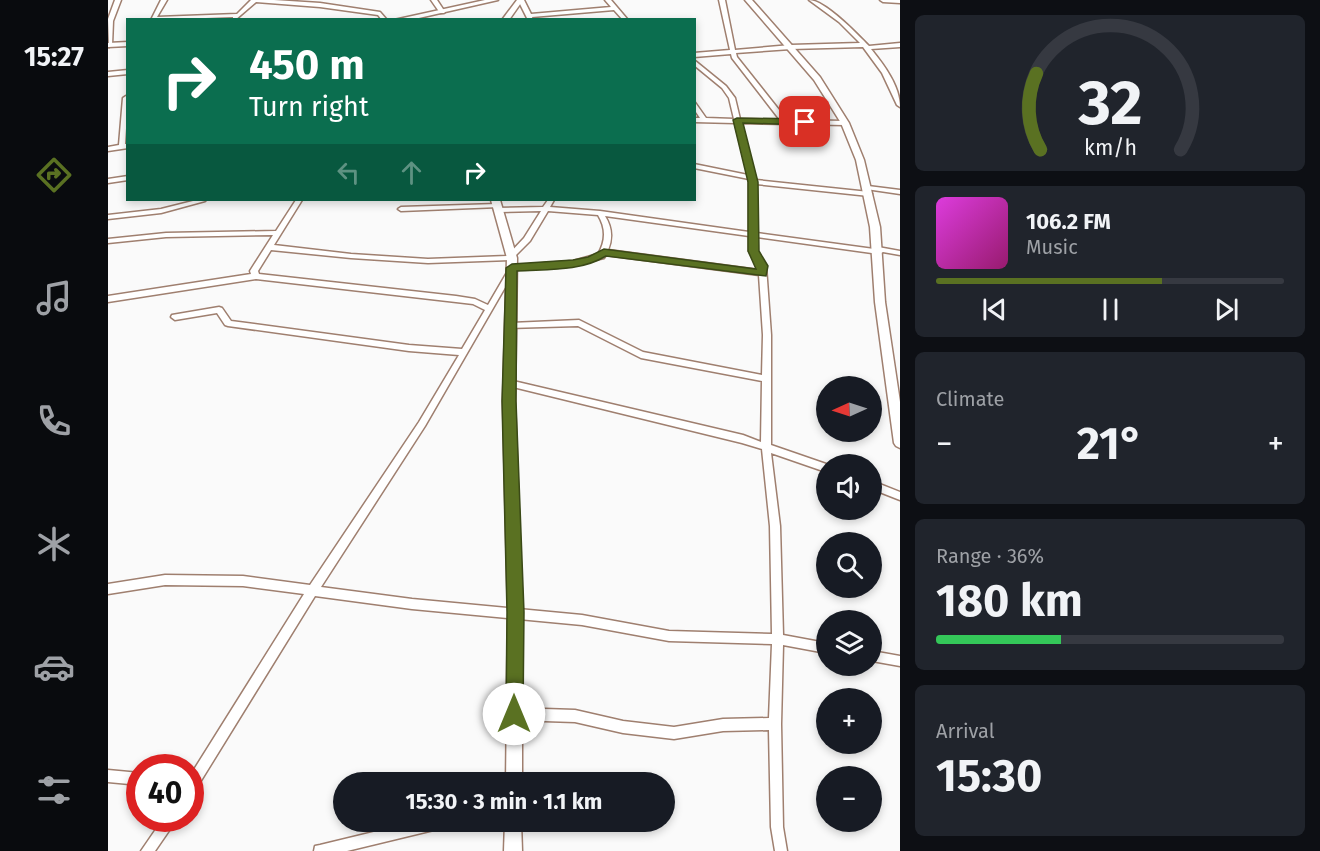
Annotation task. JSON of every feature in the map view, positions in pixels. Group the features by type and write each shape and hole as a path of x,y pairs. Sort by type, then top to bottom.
{"street":[{"path":"118,0 109,21 108,45 126,45"},
{"path":"154,18 164,0"},
{"path":"235,18 255,0 289,1 380,14 383,18"},
{"path":"434,0 442,12"},
{"path":"404,18 495,0"},
{"path":"506,18 520,0 531,18 616,8"},
{"path":"608,0 624,18"},
{"path":"722,0 733,51 761,93 785,122"},
{"path":"747,0 817,79 845,123 868,191 878,250 880,302 900,443"},
{"path":"812,0 834,15 866,47 897,90 900,105"},
{"path":"883,0 900,2"},
{"path":"174,18 239,15"},
{"path":"696,55 790,46 900,45"},
{"path":"696,64 724,87 732,98 753,180 753,251 762,266 767,335 766,445 775,526 777,639 774,724 776,816 781,851"},
{"path":"108,74 126,72"},
{"path":"108,149 125,146 126,98"},
{"path":"696,106 704,120"},
{"path":"696,120 845,123"},
{"path":"696,166 753,180 900,192"},
{"path":"108,181 126,178"},
{"path":"108,218 161,211 199,201"},
{"path":"255,276 254,271 298,201"},
{"path":"204,765 313,590 422,424 512,263 550,201"},
{"path":"401,209 497,205 600,213 900,253"},
{"path":"497,205 512,263 509,383 515,612 514,772"},
{"path":"600,213 606,221 608,236 604,252"},
{"path":"108,242 166,235 278,232"},
{"path":"269,247 351,256 512,263 573,263 591,260 604,252 762,273"},
{"path":"108,299 255,276 456,299 475,302 488,308"},
{"path":"175,317 219,310 228,323 409,348 463,352"},
{"path":"510,326 579,323 640,355 766,379"},
{"path":"509,383 766,445 816,464"},
{"path":"882,489 900,496"},
{"path":"108,589 165,580 243,580 412,604 515,612 604,623 669,636 777,639 816,646"},
{"path":"882,658 900,661"},
{"path":"514,714 575,716 623,727 674,733 723,725 774,724"},
{"path":"108,776 126,778"},
{"path":"147,851 161,832"},
{"path":"321,851 406,832"},
{"path":"513,832 513,851"}],"route":[{"path":"514,714 515,612 509,401 512,268 591,260 601,256 604,252 762,273 762,266 753,251 753,182 737,120 805,122"}]}
